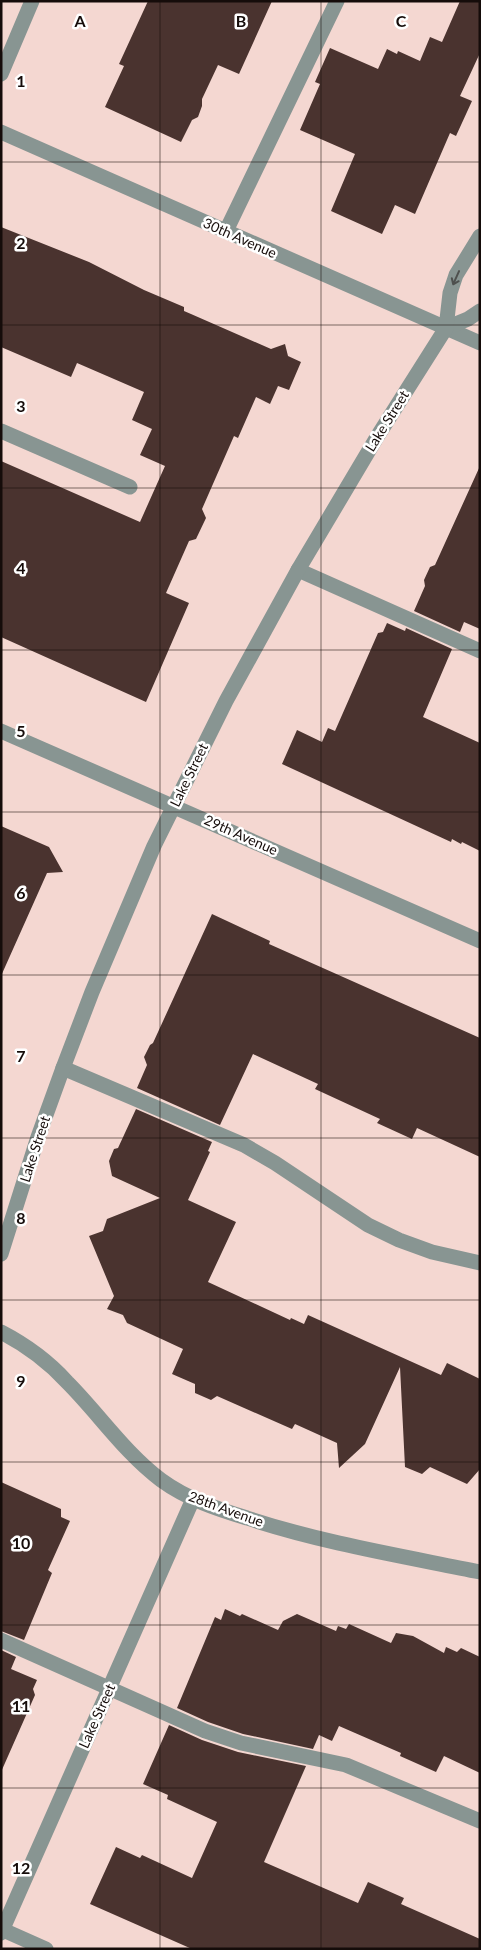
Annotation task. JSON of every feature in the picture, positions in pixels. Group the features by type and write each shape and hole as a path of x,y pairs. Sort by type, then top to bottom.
{"street":[{"path":"1,74 32,1"},
{"path":"226,231 338,1"},
{"name":"30th Avenue","path":"1,132 480,342"},
{"name":"Lake Street","path":"1,1254 38,1136 62,1068 120,923 174,806 231,693 298,570 372,445 446,328 450,293 456,275 480,236"},
{"path":"446,328 468,319 480,311"},
{"path":"1,430 130,486"},
{"path":"298,570 480,651"},
{"name":"29th Avenue","path":"1,731 480,941"},
{"path":"62,1068 244,1145 275,1162 368,1225 399,1240 432,1252 480,1263"},
{"name":"28th Avenue","path":"1,1332 42,1358 67,1381 139,1462 162,1481 193,1499 226,1512 306,1536 480,1572"},
{"name":"Lake Street","path":"2,1931 193,1499"},
{"path":"1,1640 205,1731 232,1740 354,1769 480,1821"},
{"path":"2,1931 46,1949"}],"building":[{"path":"148,1 272,1 239,74 218,65 202,99 202,106 198,117 192,120 181,142 105,107 124,66 119,64"},
{"path":"460,1 480,1 480,53 460,96 472,101 456,136 450,133 415,214 395,205 382,234 331,211 355,154 300,130 320,84 315,82 330,48 378,69 387,49 397,54 398,51 420,61 430,37 442,42"},
{"path":"1,227 89,262 144,290 184,307 184,311 271,349 285,344 288,356 301,362 289,390 278,386 270,404 256,397 238,438 234,436 202,509 206,518 196,539 189,541 166,593 189,603 146,702 1,637 1,461 140,522 165,466 140,455 152,429 132,420 144,392 77,363 71,377 1,347"},
{"path":"480,466 480,629 464,622 460,632 414,611 425,586 424,580 430,567 435,565"},
{"path":"387,623 405,631 406,628 452,649 423,717 480,743 480,851 462,842 461,844 452,839 451,842 282,764 297,730 322,742 328,728 335,731 378,633 383,632"},
{"path":"1,826 49,847 63,872 47,873 1,976"},
{"path":"212,914 270,941 269,944 480,1038 480,1157 417,1128 412,1139 377,1123 380,1119 315,1089 318,1084 253,1054 220,1125 137,1088 147,1065 144,1057 153,1043"},
{"path":"136,1109 212,1142 208,1151 210,1152 188,1200 236,1222 208,1282 290,1320 291,1318 304,1324 308,1315 441,1375 447,1363 480,1379 480,1469 467,1484 430,1467 422,1474 405,1467 400,1367 365,1444 339,1468 337,1443 295,1424 292,1429 217,1396 211,1400 195,1393 195,1384 172,1374 183,1349 127,1323 123,1315 107,1309 114,1296 89,1236 103,1231 107,1219 160,1198 112,1176 109,1161 114,1149 118,1148"},
{"path":"1,1482 61,1509 61,1517 70,1521 48,1570 52,1573 24,1640 1,1631"},
{"path":"225,1609 240,1616 242,1614 278,1630 283,1621 297,1614 336,1631 338,1626 346,1629 349,1624 391,1643 396,1633 413,1636 444,1653 446,1647 457,1652 461,1648 480,1657 480,1773 444,1756 436,1772 400,1756 401,1753 339,1726 332,1741 319,1735 313,1749 243,1734 208,1722 177,1708 215,1617 221,1620"},
{"path":"1,1650 16,1657 11,1669 37,1680 33,1689 35,1695 1,1772"},
{"path":"169,1725 202,1740 238,1752 306,1766 264,1862 358,1903 368,1882 404,1898 401,1904 480,1939 480,1949 192,1949 90,1904 116,1847 140,1858 142,1855 192,1878 217,1822 167,1799 168,1795 143,1784"}]}
